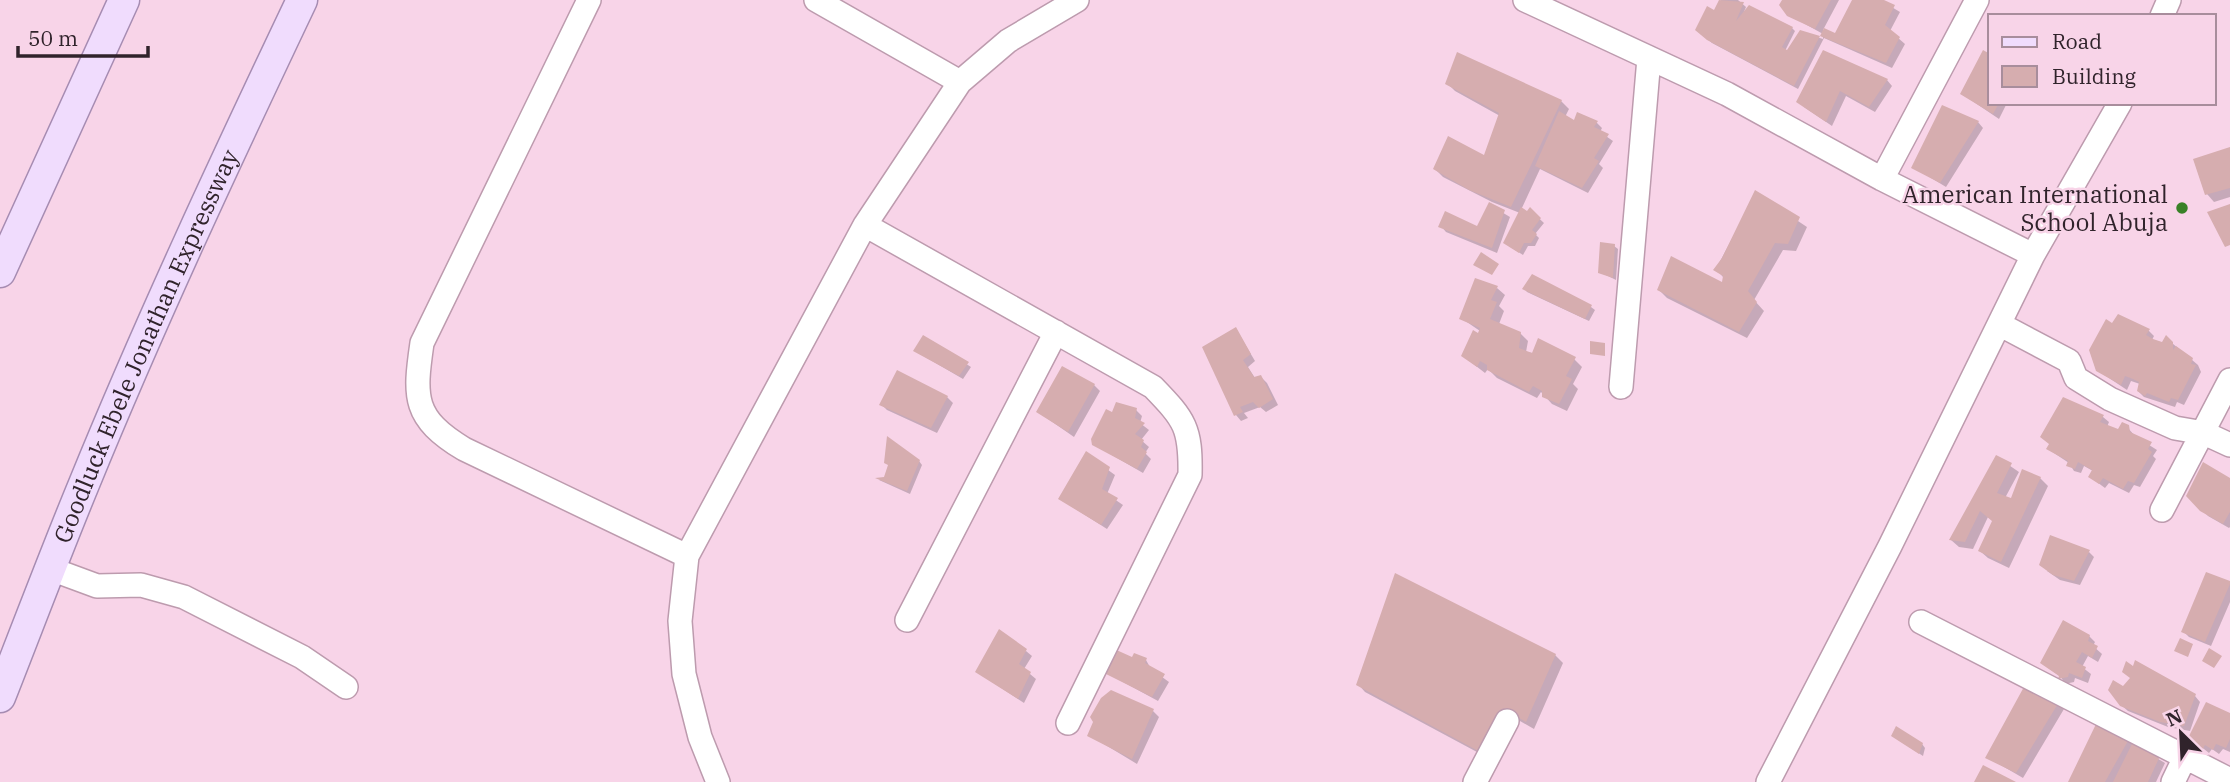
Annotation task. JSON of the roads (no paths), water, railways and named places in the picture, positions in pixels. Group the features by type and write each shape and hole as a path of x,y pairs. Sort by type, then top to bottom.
{"main road":[{"path":"0,272 124,0"},
{"name":"Goodluck Ebele Jonathan Expressway","path":"0,696 84,484 200,216 302,0"}],"street":[{"path":"589,0 422,343 416,382 422,410 437,433 464,449 687,556"},
{"path":"718,782 700,737 684,674 680,621 687,556 865,225 960,82 1008,41 1077,0"},
{"path":"1525,0 1727,94 1882,179 2033,255"},
{"path":"1882,179 1973,1"},
{"path":"823,2 960,82"},
{"path":"1621,387 1649,58"},
{"path":"1768,782 2033,255 2119,105"},
{"path":"865,225 1153,387 1180,414 1191,443 1190,475 1068,723"},
{"path":"1999,324 2069,361 2076,378 2110,399 2175,428 2204,433 2230,444"},
{"path":"907,620 1056,332"},
{"path":"2162,510 2230,380"},
{"path":"51,569 97,586 141,585 184,597 302,657 346,687"},
{"path":"1921,622 2230,780"},
{"path":"1475,782 1507,721"},
{"path":"2173,782 2185,757"}],"place":[{"name":"American International School Abuja","path":"2182,208"}]}
